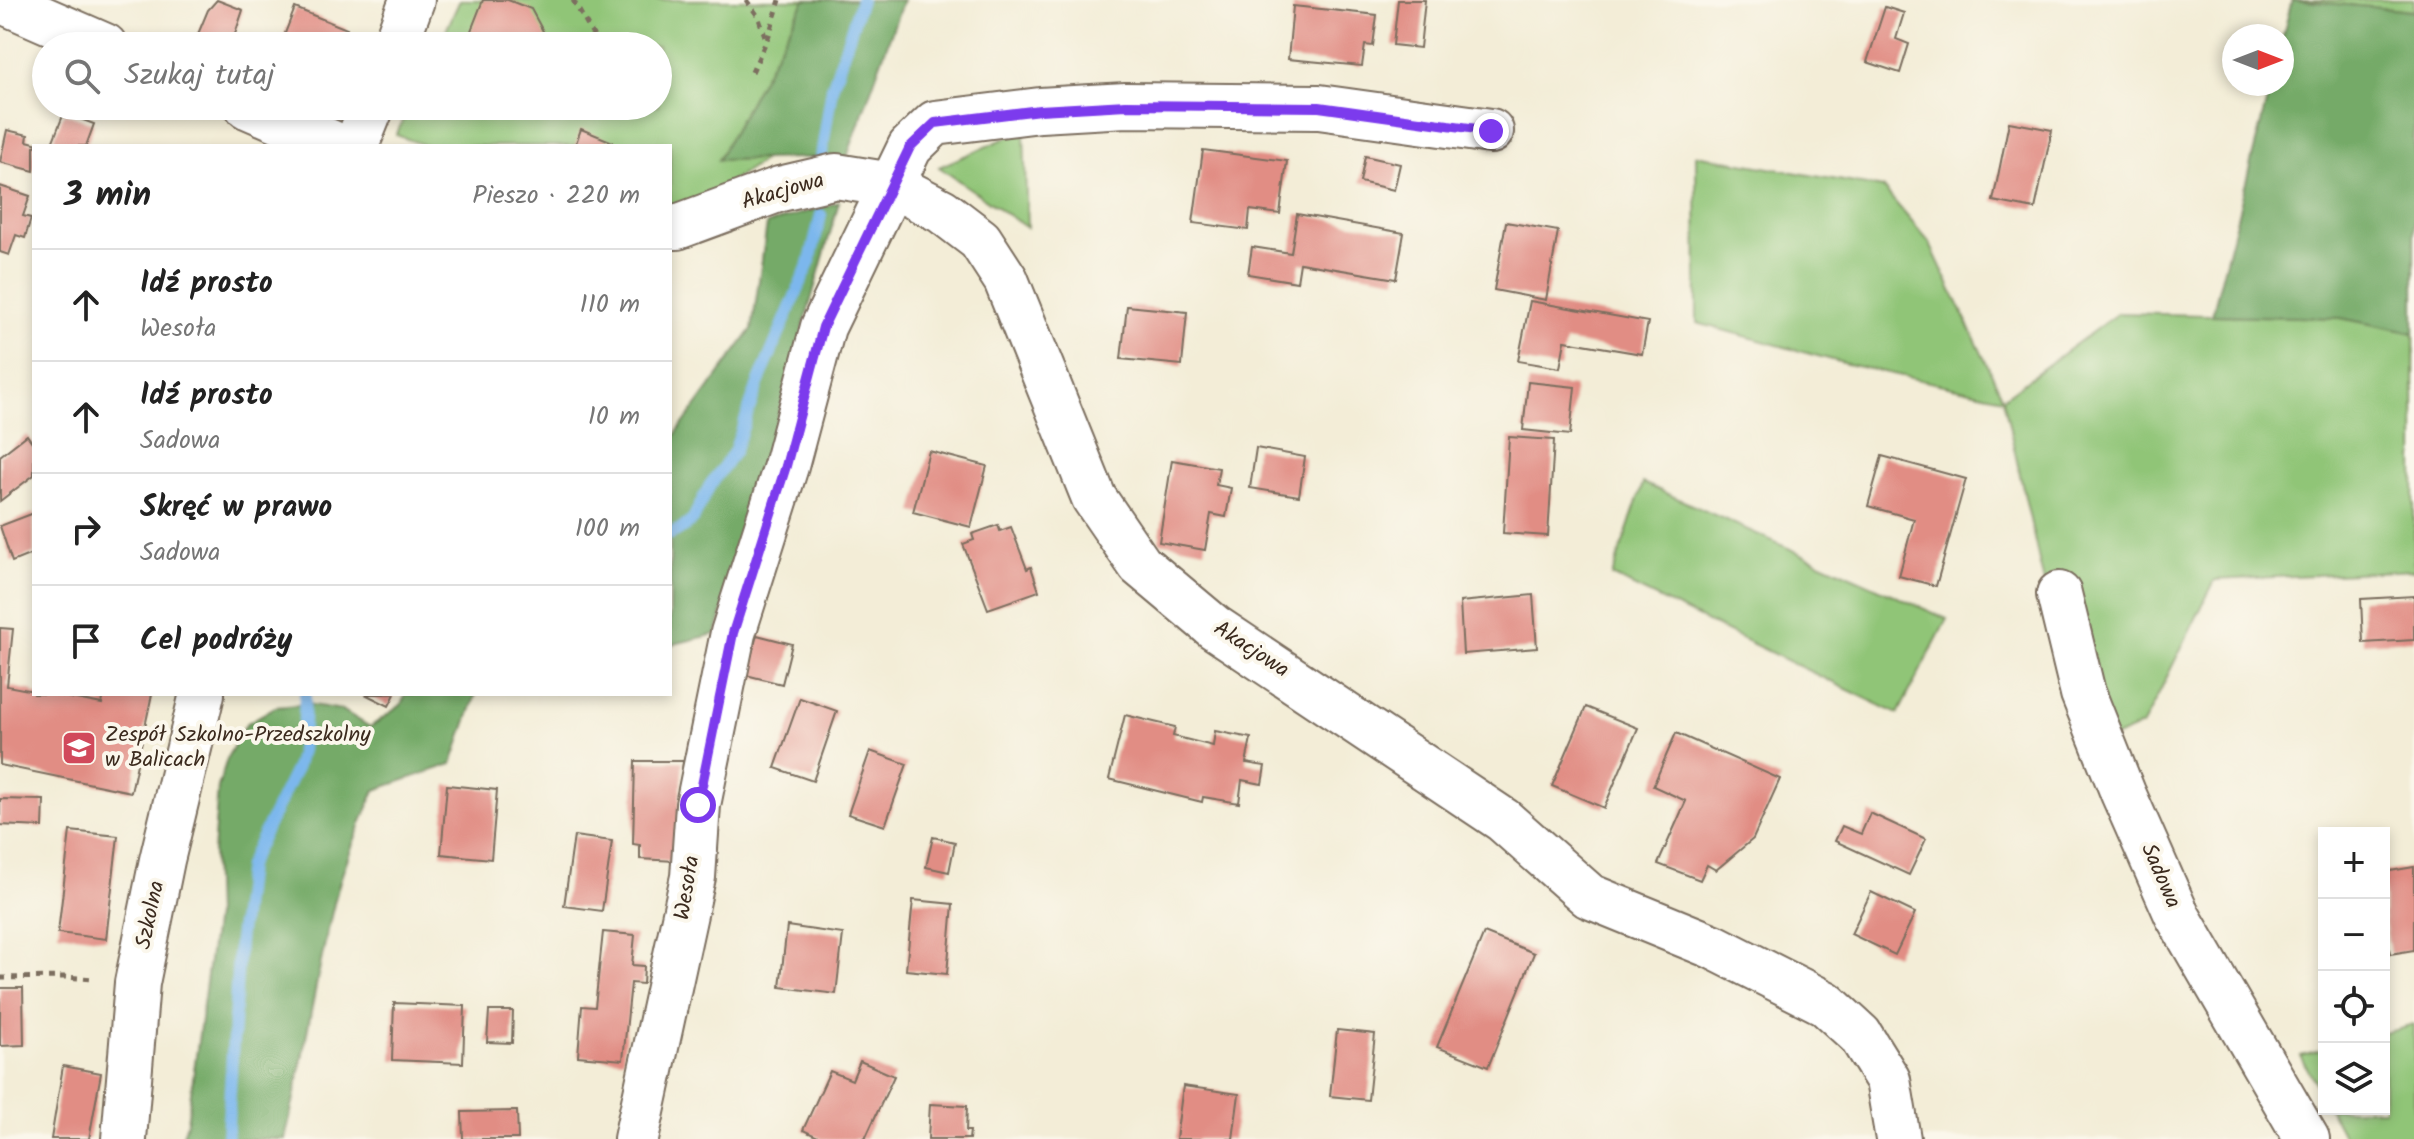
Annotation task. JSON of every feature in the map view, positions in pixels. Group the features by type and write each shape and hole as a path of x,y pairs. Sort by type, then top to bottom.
{"street":[{"path":"0,0 73,32"},
{"path":"400,32 412,0"},
{"path":"892,185 910,147 935,123 1040,110 1126,105 1319,107 1491,131"},
{"path":"279,120 334,144"},
{"path":"357,144 366,120"},
{"name":"Akacjowa","path":"672,227 780,189 836,176 892,185 942,211 980,240 1006,280 1094,498 1140,565 1214,627 1503,820 1589,896 1714,947 1825,1003 1860,1035 1888,1080 1898,1139"},
{"name":"Wesoła","path":"636,1139 693,877 698,805 733,633 786,466 823,327 892,185"},
{"name":"Sadowa","path":"2059,594 2083,693 2177,915 2307,1139"},
{"name":"Szkolna","path":"124,1139 137,983 162,860 202,696"}],"path":[{"path":"573,0 591,32"},
{"path":"746,0 758,16 767,40"},
{"path":"752,72 780,0"},
{"path":"0,978 64,977 137,983"}],"green space":[{"path":"460,0 805,0 718,160 766,159 692,206 672,209 672,144 421,144 396,135 403,120 672,120 672,32 445,32"},
{"path":"805,0 903,0 847,157 718,160"},
{"path":"2292,0 2414,0 2414,11"},
{"path":"2292,0 2414,11 2414,333 2341,318 2212,315 2268,96 2294,96 2294,24 2286,24"},
{"path":"1024,130 1027,228 939,167"},
{"path":"1696,155 1883,188 1929,242 2003,398 1847,364 1697,323"},
{"path":"839,202 716,634 672,645 672,439 752,329 767,224"},
{"path":"2118,313 2341,318 2414,333 2414,570 2215,580 2143,725 2094,747 2052,619 2003,398"},
{"path":"1643,483 1947,619 1898,714 1612,576"},
{"path":"405,696 475,696 452,764 375,790 338,888 285,1139 182,1139 187,1122 215,916 213,852 218,787 228,756 246,724 275,707 308,704 342,710 370,727 401,705"},
{"path":"2414,1025 2414,1139 2345,1139 2332,1115 2390,1115 2390,1031"},
{"path":"2318,1052 2318,1089 2301,1056"}],"building":[{"path":"217,0 243,10 236,32 199,32 208,10"},
{"path":"483,0 508,0 531,9 543,32 471,32"},
{"path":"1398,0 1425,0 1420,48 1393,45"},
{"path":"1293,6 1377,15 1373,46 1365,45 1362,66 1288,59"},
{"path":"1885,7 1904,13 1896,39 1909,44 1900,73 1867,62"},
{"path":"295,8 347,29 346,32 286,32"},
{"path":"61,120 83,120 94,124 87,144 52,144"},
{"path":"2009,122 2052,130 2035,209 1993,201"},
{"path":"581,129 613,142 612,144 576,144"},
{"path":"7,130 28,135 27,141 38,144 32,144 32,170 0,162"},
{"path":"1203,150 1287,161 1280,214 1250,210 1248,230 1193,223"},
{"path":"1365,156 1400,164 1394,190 1360,182"},
{"path":"0,186 30,196 23,216 31,218 25,238 16,235 9,255 0,252"},
{"path":"1297,214 1404,233 1396,279 1300,263 1297,282 1248,274 1252,247 1291,253"},
{"path":"1506,222 1558,231 1546,300 1494,290"},
{"path":"1530,301 1648,322 1642,354 1565,341 1560,368 1518,361"},
{"path":"1127,306 1187,312 1182,365 1121,359"},
{"path":"1528,382 1575,387 1570,435 1523,430"},
{"path":"27,435 32,442 32,477 0,501 0,456"},
{"path":"1509,437 1554,440 1548,536 1503,533"},
{"path":"1256,448 1305,457 1299,496 1250,488"},
{"path":"929,451 987,466 971,527 913,512"},
{"path":"1882,456 1966,479 1936,586 1899,576 1914,519 1868,506"},
{"path":"1172,460 1219,468 1216,485 1231,488 1226,517 1211,514 1205,550 1159,542"},
{"path":"32,514 32,554 12,562 0,526"},
{"path":"998,525 1000,531 1011,527 1039,591 988,609 963,544 974,540 972,534"},
{"path":"1533,595 1537,648 1463,654 1460,602"},
{"path":"2414,596 2414,640 2363,643 2361,599"},
{"path":"0,628 13,629 7,686 32,691 32,696 61,696 102,704 104,696 152,696 131,792 0,765"},
{"path":"757,635 792,644 782,684 746,675"},
{"path":"369,696 394,696 389,706"},
{"path":"800,698 837,711 813,781 775,768"},
{"path":"1586,707 1638,728 1604,808 1552,786"},
{"path":"1125,715 1175,727 1173,736 1213,746 1215,731 1251,738 1246,763 1265,766 1262,784 1242,780 1239,803 1203,797 1202,802 1109,779"},
{"path":"1676,733 1780,779 1753,839 1716,870 1707,865 1700,880 1658,864 1686,801 1653,786"},
{"path":"870,751 907,764 885,826 848,814"},
{"path":"635,761 683,761 675,861 640,859 640,845 633,844"},
{"path":"447,785 497,790 491,859 441,854"},
{"path":"0,799 44,800 43,827 0,825"},
{"path":"1870,813 1926,839 1909,875 1835,841 1842,826 1861,834"},
{"path":"70,831 118,836 106,939 58,933"},
{"path":"574,836 612,841 602,911 564,906"},
{"path":"933,837 955,842 949,872 926,867"},
{"path":"2414,867 2414,950 2390,954 2390,899 2390,871"},
{"path":"1871,892 1915,913 1895,955 1851,934"},
{"path":"913,900 953,904 947,974 906,970"},
{"path":"787,926 843,934 836,994 780,987"},
{"path":"603,932 635,935 632,965 644,966 643,984 631,983 623,1060 578,1056 582,1006 595,1007"},
{"path":"1484,933 1534,953 1488,1067 1437,1047"},
{"path":"0,988 23,988 24,1045 0,1046"},
{"path":"394,1003 465,1006 463,1063 392,1060"},
{"path":"489,1011 513,1011 512,1043 487,1042"},
{"path":"1337,1030 1375,1034 1368,1100 1330,1096"},
{"path":"860,1061 894,1076 865,1139 822,1139 803,1130 830,1071 852,1080"},
{"path":"63,1066 101,1073 89,1139 51,1139"},
{"path":"1183,1086 1239,1094 1233,1139 1176,1139"},
{"path":"930,1104 967,1106 966,1131 970,1131 969,1139 928,1139"},
{"path":"517,1111 518,1139 463,1139 462,1112"}],"waterway":[{"path":"820,165 832,88 861,0"},
{"path":"672,533 693,519 710,485 734,452 758,384 810,261 821,215"},
{"path":"227,1139 239,941 248,866 297,766 303,742 305,696"}],"place":[{"name":"Zespół Szkolno-Przedszkolny w Balicach","path":"79,748"}],"route":[{"path":"698,805 733,633 786,466 823,327 910,147 935,123 1040,110 1126,105 1319,107 1491,131"}]}
